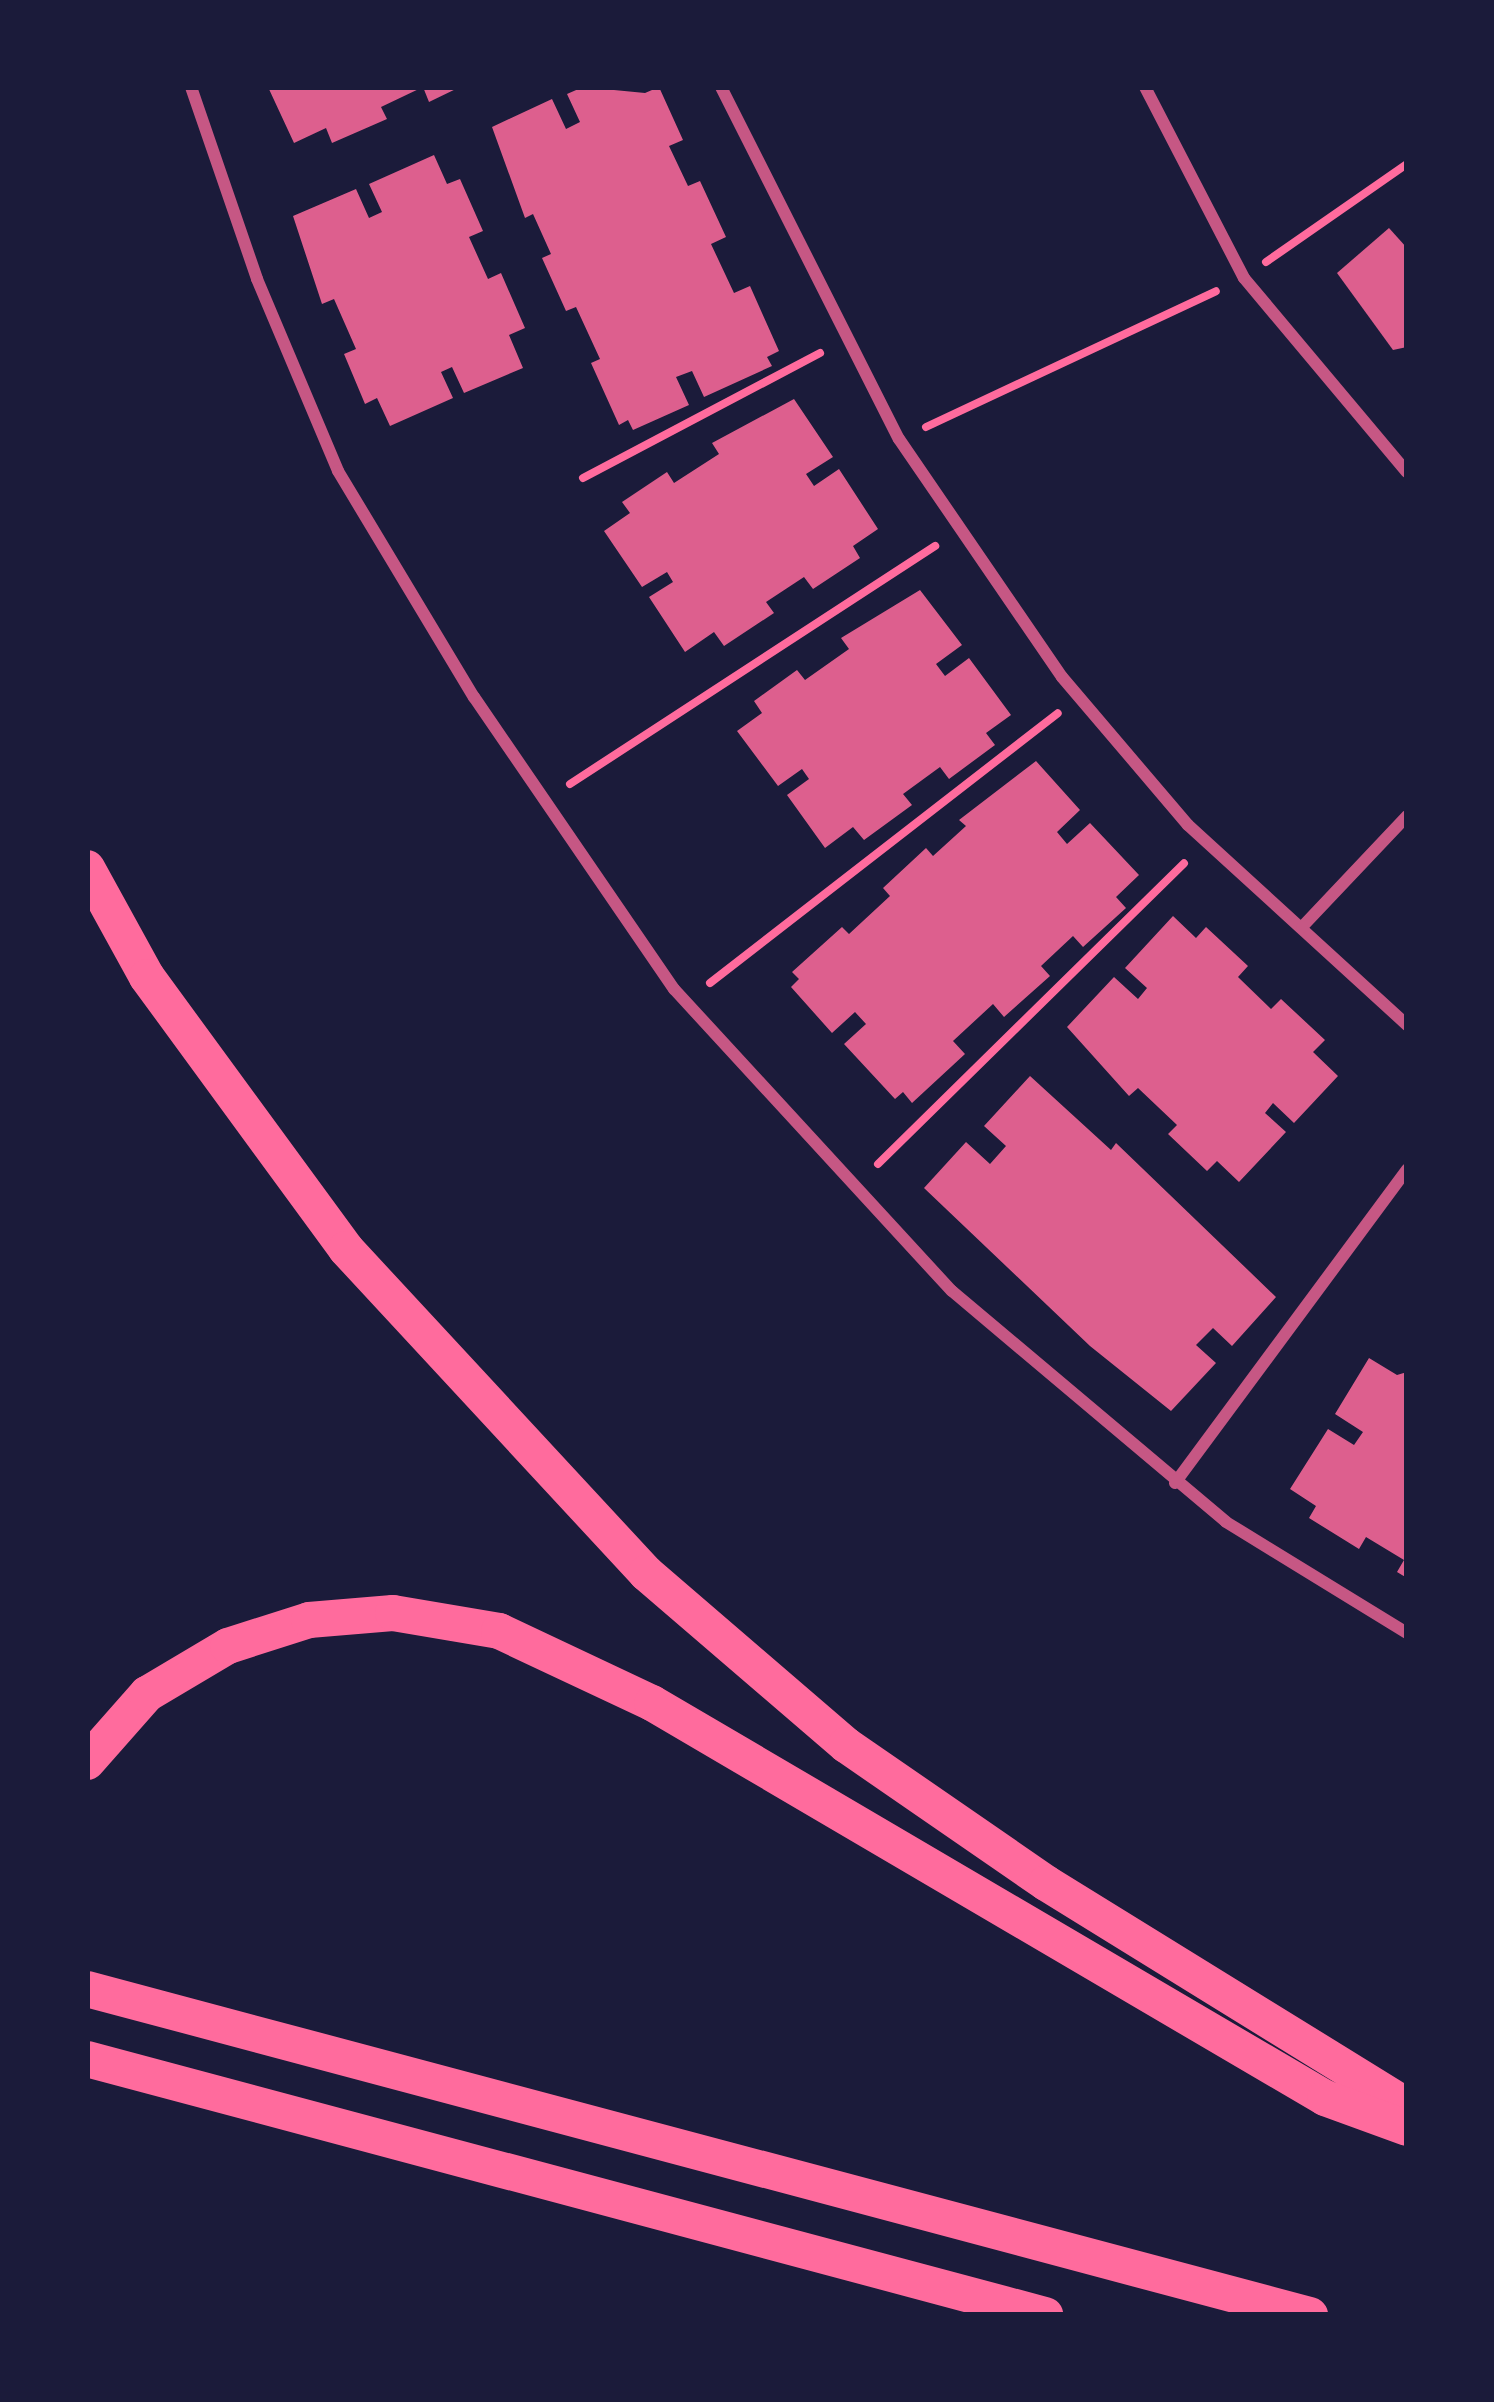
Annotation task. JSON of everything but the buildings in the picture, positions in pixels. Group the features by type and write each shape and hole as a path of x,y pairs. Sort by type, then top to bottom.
{"highway":[{"path":"87,868 147,976 346,1249 646,1573 846,1745 1046,1883 1407,2106"},
{"path":"87,1762 147,1694 228,1646 309,1620 393,1613 500,1631 652,1703 1325,2098 1407,2128"},
{"path":"87,1989 1310,2315"},
{"path":"87,2059 1045,2315"}],"street":[{"path":"191,87 256,279 338,471 545,800 686,1002 952,1291 1174,1483 1407,1633"},
{"path":"721,87 842,340 898,440 1078,697 1206,842 1407,1025"},
{"path":"1145,87 1244,278 1407,472"},
{"path":"1303,926 1407,816"},
{"path":"1174,1483 1407,1169"}],"path":[{"path":"898,440 1244,278 1407,164"},
{"path":"583,478 842,340"},
{"path":"545,800 961,529"},
{"path":"686,1002 1078,697"},
{"path":"856,1186 1206,842"}]}
